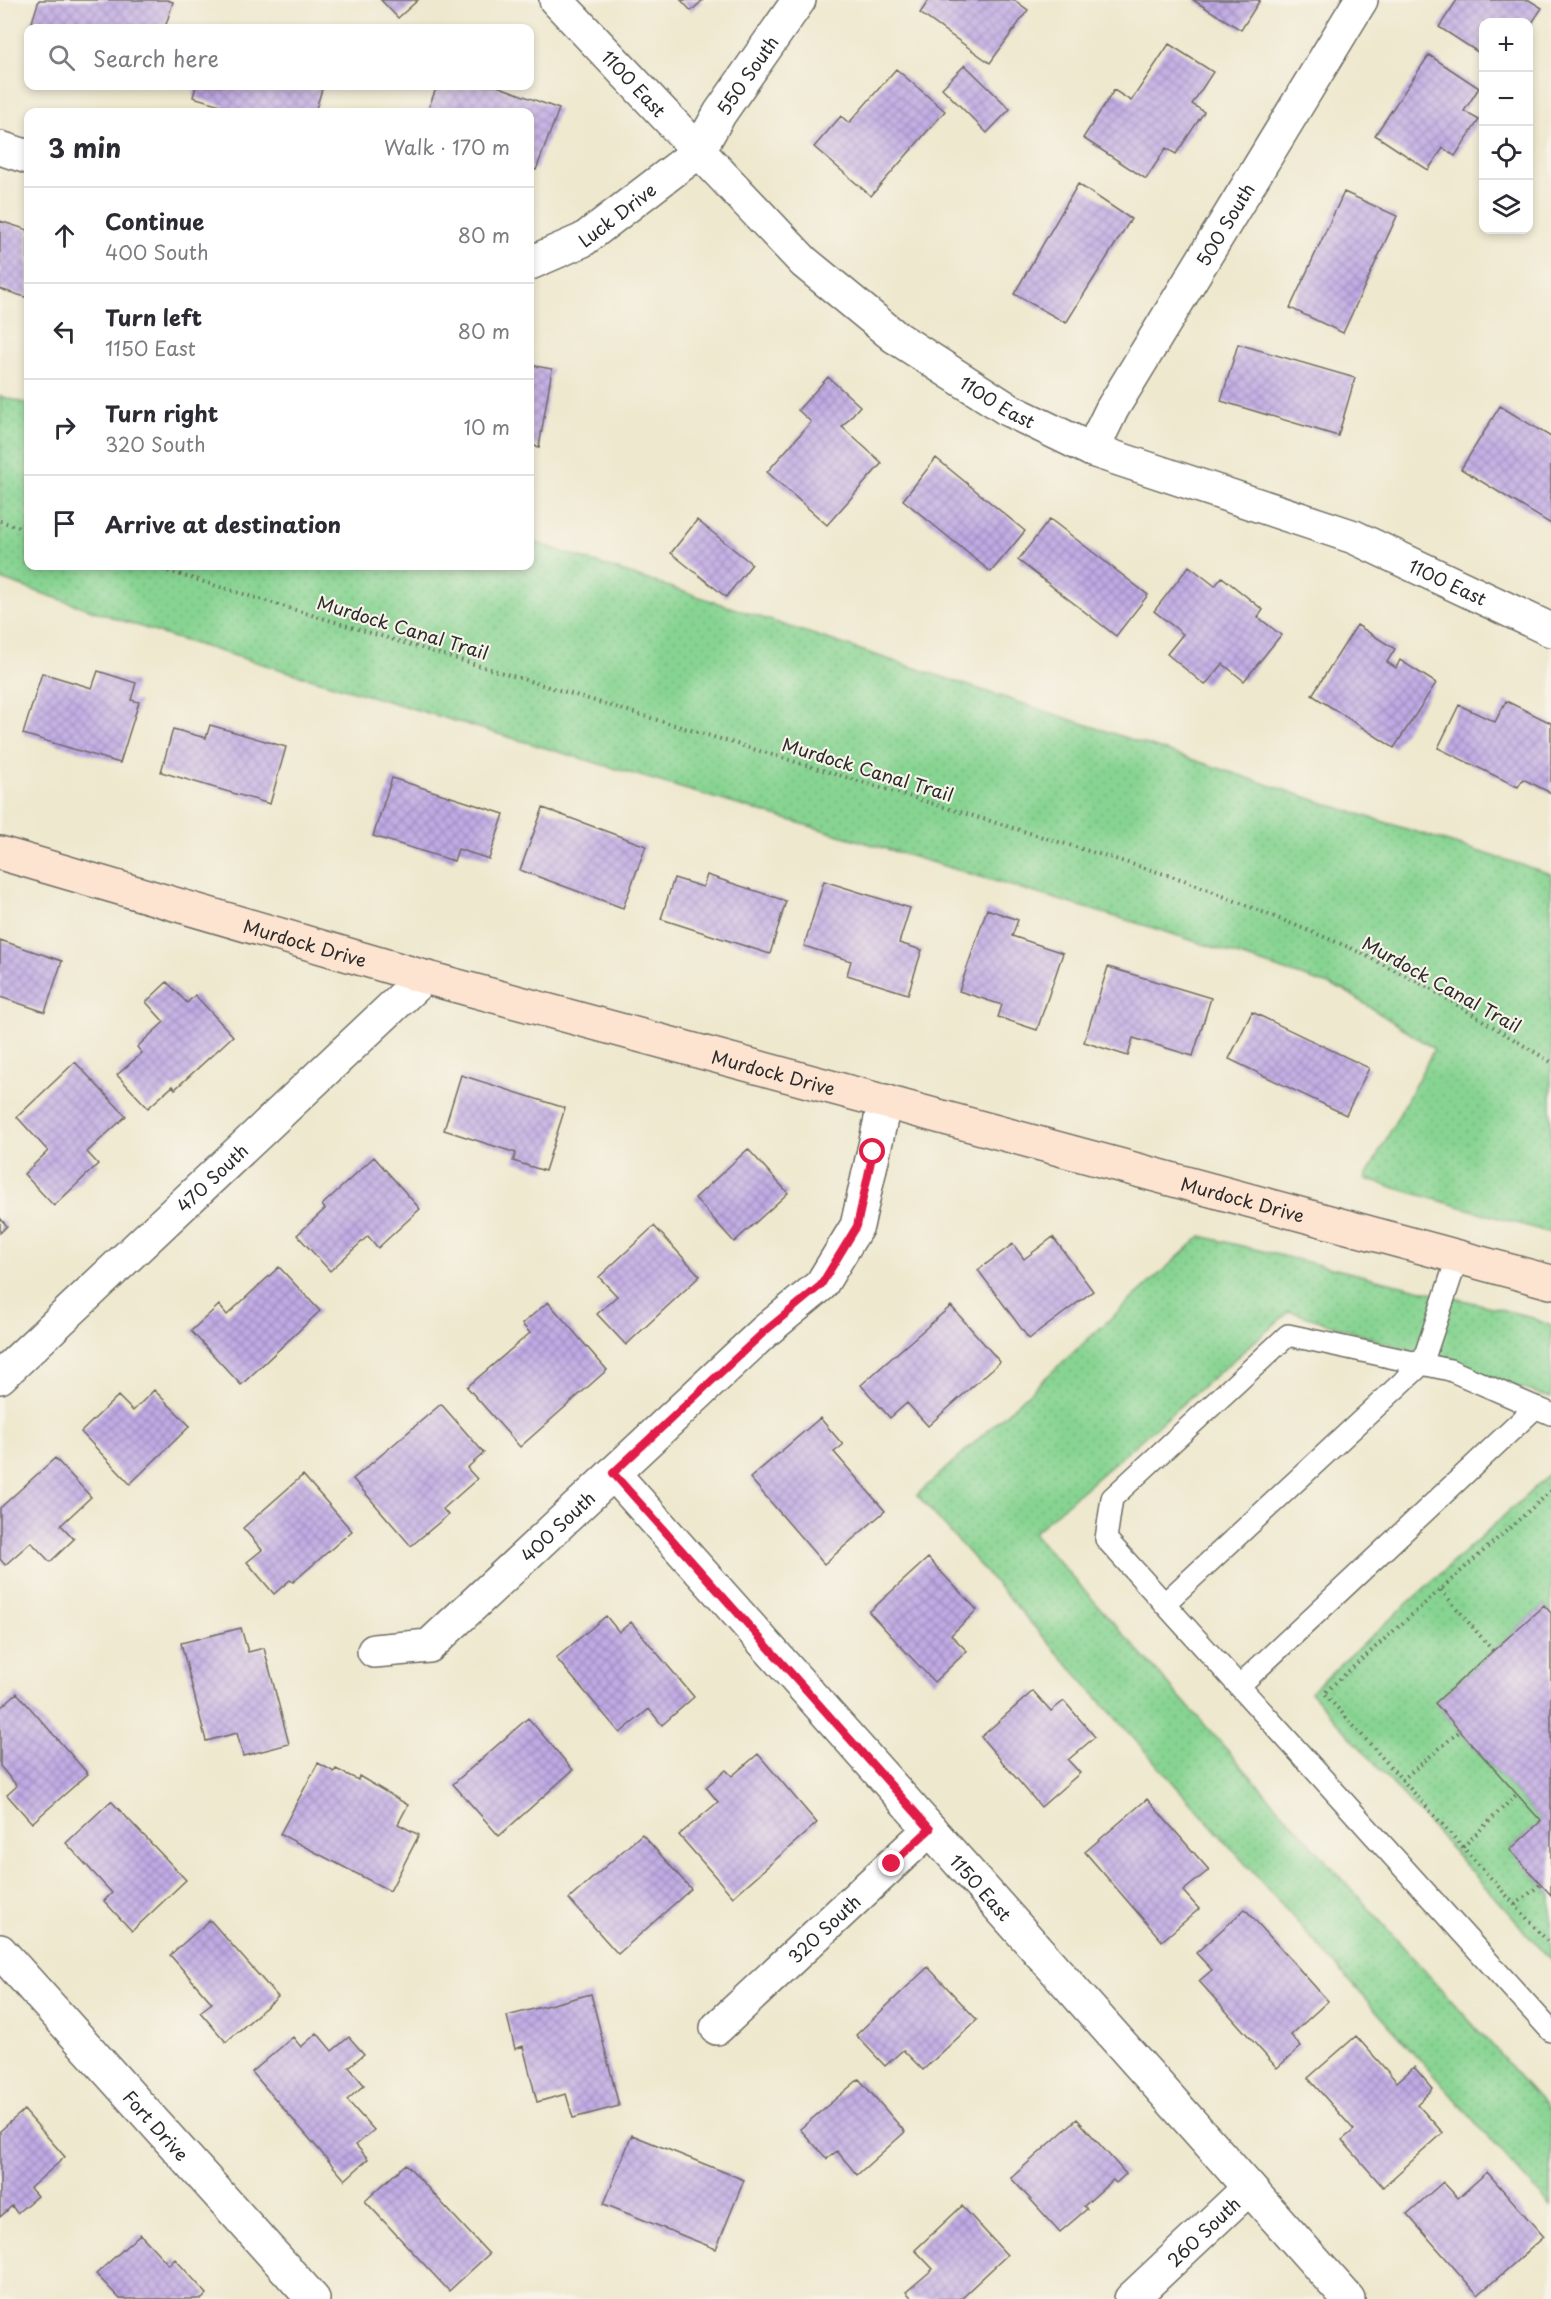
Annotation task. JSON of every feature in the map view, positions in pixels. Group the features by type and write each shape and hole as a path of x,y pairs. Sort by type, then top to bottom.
{"street":[{"name":"1100 East","path":"556,0 804,262 894,336 1009,410 1092,450 1354,537 1551,630"},
{"name":"550 South","path":"698,152 720,114 799,0"},
{"name":"500 South","path":"1092,450 1112,409 1361,0"},
{"path":"0,148 24,156"},
{"name":"Luck Drive","path":"534,261 583,240 698,152"},
{"name":"Murdock Drive","path":"0,853 424,977 1551,1282"},
{"name":"470 South","path":"0,1377 424,977"},
{"name":"400 South","path":"374,1651 429,1646 764,1332 821,1285 857,1226 885,1101"},
{"name":"1150 East","path":"613,1473 1348,2299"},
{"name":"320 South","path":"717,2028 930,1829"},
{"name":"Fort Drive","path":"3,1960 313,2299"},
{"name":"260 South","path":"1131,2299 1249,2188"}],"lane":[{"path":"1164,1604 1422,1364 1458,1256"},
{"path":"1239,1686 1544,1411 1450,1370 1288,1335 1112,1498 1106,1539 1551,2031"}],"path":[{"path":"0,521 24,529"},
{"name":"Murdock Canal Trail","path":"164,570 1184,880 1351,948 1431,989 1551,1062"},
{"path":"1551,1491 1324,1693 1551,1946"},
{"path":"1440,1590 1493,1651"},
{"path":"1402,1780 1460,1731"},
{"path":"1463,1847 1517,1794"},
{"path":"1515,1905 1541,1884"}],"green space":[{"path":"0,396 24,403 24,570 534,570 534,542 1333,806 1551,874 1551,1233 1365,1179 1434,1049 1344,990 1157,929 168,636 0,579"},
{"path":"1201,1236 1528,1316 1551,1326 1551,1398 1290,1311 1033,1533 1551,2112 1551,2207 917,1495"},
{"path":"1551,1473 1551,1613 1544,1605 1435,1703 1541,1821 1510,1850 1551,1895 1551,1960 1310,1692"}],"building":[{"path":"39,0 167,0 173,2 166,24 31,24"},
{"path":"381,0 418,0 398,18"},
{"path":"681,0 703,0 691,11"},
{"path":"929,0 1014,0 1028,10 990,63 920,13"},
{"path":"1193,0 1260,0 1241,30"},
{"path":"1457,0 1529,0 1542,8 1533,22 1533,18 1479,18 1479,53 1439,27"},
{"path":"1169,44 1213,72 1192,104 1204,112 1176,154 1166,148 1146,179 1083,138 1114,90 1131,101"},
{"path":"1429,55 1479,88 1464,111 1479,120 1455,156 1443,148 1428,170 1375,135"},
{"path":"965,65 1010,109 987,133 942,88"},
{"path":"896,69 945,111 871,196 814,147 841,116 849,123"},
{"path":"195,90 322,90 316,108 230,108 193,97"},
{"path":"435,90 508,90 559,109 536,170 534,169 534,108 429,108"},
{"path":"1078,184 1131,219 1066,323 1014,294"},
{"path":"1344,192 1397,216 1343,333 1290,308"},
{"path":"0,221 24,229 24,297 0,289"},
{"path":"1238,344 1355,378 1338,436 1221,401"},
{"path":"534,366 552,369 539,447 534,446"},
{"path":"828,377 860,406 842,427 882,463 827,525 767,472 811,422 798,410"},
{"path":"1500,406 1551,437 1551,524 1461,469"},
{"path":"936,458 1025,531 991,572 903,500"},
{"path":"1050,519 1148,595 1116,636 1018,560"},
{"path":"697,520 752,564 726,597 671,553"},
{"path":"1189,566 1215,586 1222,577 1263,610 1258,617 1281,635 1244,681 1223,664 1205,685 1167,654 1183,634 1154,611"},
{"path":"1357,625 1395,649 1387,662 1396,668 1400,660 1436,683 1394,748 1312,695"},
{"path":"98,671 136,683 131,700 139,702 120,763 23,734 42,673 92,688"},
{"path":"1506,701 1551,723 1551,793 1523,779 1518,787 1438,748 1459,705 1495,722"},
{"path":"210,725 286,747 270,804 161,772 173,729 206,738"},
{"path":"392,778 504,814 489,859 458,849 454,861 373,836"},
{"path":"543,808 646,846 623,908 520,870"},
{"path":"707,875 786,901 770,954 661,919 674,878 703,887"},
{"path":"824,881 910,908 899,943 922,950 908,994 847,975 851,961 804,946"},
{"path":"987,909 1018,920 1012,936 1063,953 1037,1030 998,1017 1002,1005 959,991"},
{"path":"0,940 62,961 45,1012 0,997"},
{"path":"1108,967 1211,998 1193,1056 1133,1038 1128,1056 1084,1042"},
{"path":"167,982 187,1003 195,995 233,1036 175,1089 173,1086 148,1108 117,1075 142,1053 137,1047 164,1022 146,1002"},
{"path":"1252,1012 1369,1068 1346,1115 1229,1059"},
{"path":"75,1062 126,1116 87,1152 98,1164 54,1206 24,1174 48,1151 17,1117"},
{"path":"461,1075 565,1108 545,1171 513,1161 516,1153 444,1130"},
{"path":"748,1149 788,1193 734,1242 695,1198"},
{"path":"374,1157 420,1209 378,1248 368,1236 330,1271 297,1235 325,1209 322,1205"},
{"path":"0,1218 7,1226 0,1233"},
{"path":"654,1226 700,1276 626,1345 597,1314 617,1296 599,1277"},
{"path":"1053,1237 1093,1291 1029,1339 978,1270 1013,1244 1024,1259"},
{"path":"279,1267 320,1311 241,1385 191,1331 219,1305 227,1315"},
{"path":"548,1302 607,1370 520,1447 467,1387 530,1333 522,1324"},
{"path":"951,1306 1000,1362 928,1426 907,1403 890,1418 861,1385"},
{"path":"154,1390 190,1426 130,1484 81,1432 118,1396 133,1411"},
{"path":"441,1404 484,1453 467,1468 477,1479 443,1509 448,1515 411,1546 353,1479"},
{"path":"820,1418 843,1445 834,1452 885,1511 824,1564 750,1478"},
{"path":"55,1458 91,1497 61,1525 74,1539 50,1562 31,1542 5,1565 0,1559 0,1508"},
{"path":"303,1475 352,1531 293,1582 290,1580 274,1594 247,1562 262,1550 243,1528"},
{"path":"928,1558 977,1610 951,1635 967,1651 934,1682 869,1612"},
{"path":"1544,1605 1551,1613 1551,1895 1510,1850 1541,1821 1435,1703"},
{"path":"606,1616 619,1632 631,1622 694,1697 662,1725 649,1709 620,1733 556,1658"},
{"path":"241,1628 248,1652 264,1648 289,1744 243,1756 237,1733 206,1741 181,1643"},
{"path":"1033,1691 1051,1711 1064,1701 1095,1737 1068,1760 1080,1773 1041,1807 981,1737"},
{"path":"17,1693 88,1774 32,1823 7,1795 17,1786 0,1766 0,1708"},
{"path":"528,1718 573,1770 499,1836 453,1784"},
{"path":"758,1754 817,1823 733,1897 679,1835 718,1802 706,1787 726,1770 732,1776"},
{"path":"318,1763 334,1772 336,1769 358,1780 359,1776 408,1805 398,1824 419,1835 390,1891 280,1834"},
{"path":"1147,1799 1209,1870 1183,1891 1199,1909 1162,1941 1085,1852"},
{"path":"111,1801 186,1880 132,1931 104,1901 112,1893 66,1843"},
{"path":"642,1834 691,1889 618,1954 569,1899"},
{"path":"1245,1909 1328,2001 1291,2035 1301,2047 1277,2068 1199,1981 1212,1970 1196,1953"},
{"path":"210,1920 278,1997 226,2042 200,2012 212,2003 170,1955"},
{"path":"928,1967 977,2020 923,2070 903,2050 885,2066 856,2035"},
{"path":"591,1994 619,2106 573,2118 566,2094 537,2102 523,2046 515,2049 507,2016"},
{"path":"317,2033 332,2051 349,2037 364,2054 349,2067 364,2085 347,2100 374,2130 356,2145 368,2159 345,2180 252,2072 293,2037 301,2047"},
{"path":"1356,2036 1397,2082 1414,2067 1433,2089 1417,2104 1443,2133 1383,2187 1342,2140 1354,2130 1308,2078"},
{"path":"859,2079 905,2132 857,2175 837,2151 827,2159 800,2129"},
{"path":"24,2110 65,2157 30,2188 37,2196 17,2213 12,2206 0,2217 0,2131"},
{"path":"1077,2119 1126,2174 1116,2183 1113,2180 1084,2206 1087,2209 1060,2232 1011,2178"},
{"path":"632,2135 744,2180 716,2249 604,2204"},
{"path":"406,2164 489,2254 449,2291 365,2201"},
{"path":"1487,2172 1544,2237 1478,2295 1407,2214 1443,2182 1458,2198"},
{"path":"962,2206 1007,2255 960,2299 913,2299 906,2292 933,2269 915,2250"},
{"path":"140,2234 169,2265 175,2259 207,2294 202,2299 120,2299 96,2274"}],"route":[{"path":"873,1152 857,1226 821,1285 764,1332 613,1473 930,1829 892,1864"}]}
